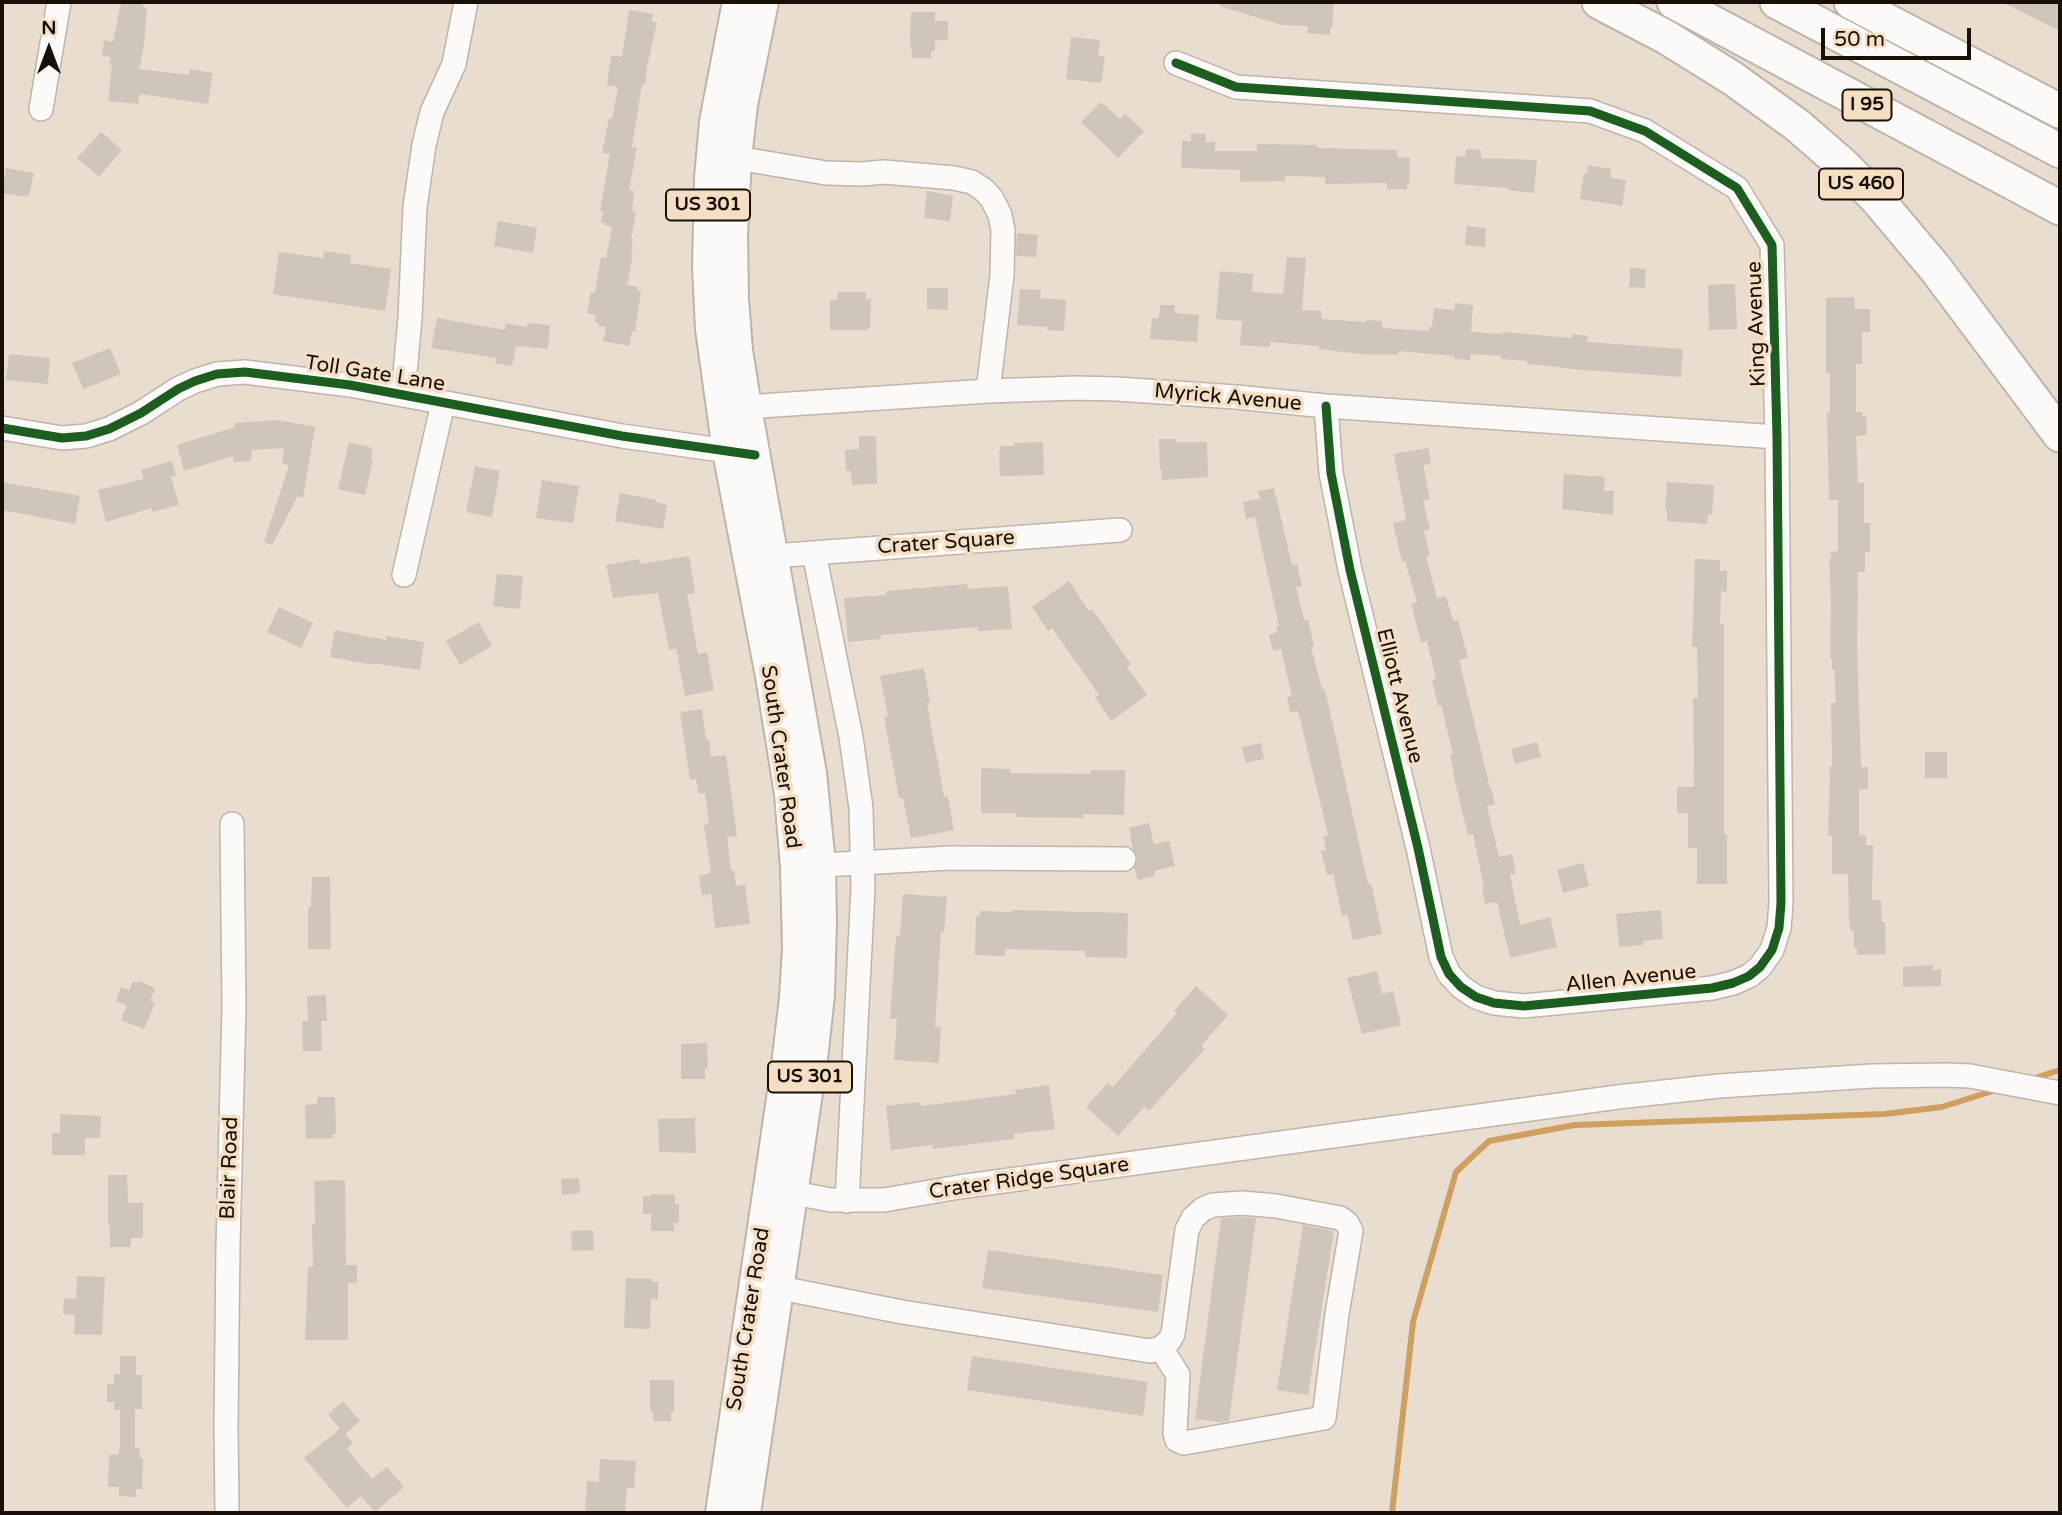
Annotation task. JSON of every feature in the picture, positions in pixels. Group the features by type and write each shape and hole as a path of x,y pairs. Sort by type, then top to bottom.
{"highway":[{"name":"US 460","path":"1599,2 1666,37 1732,78 1797,125 1842,164 1876,198 1936,268 2060,435"},
{"name":"I 95","path":"1674,2 2060,208"},
{"name":"I 95","path":"1777,2 2060,150"},
{"path":"1851,2 2060,111"}],"main road":[{"name":"South Crater Road","path":"737,2 714,122 709,178 709,317 733,408 755,455 805,728 808,866 797,948 746,1513"},
{"name":"South Crater Road","path":"720,1513 767,1286 794,1194 820,995 822,922 789,794 770,676 727,451 738,350 733,235 737,158 743,105 764,2"}],"street":[{"path":"41,109 59,2"},
{"path":"403,395 415,207 424,145 432,111 454,64 466,2"},
{"name":"King Avenue","path":"1176,63 1236,87 1590,111 1645,131 1738,188 1772,245 1777,437 1781,903 1779,928"},
{"path":"737,158 826,173 884,172 954,178 984,190 1000,215 1003,230 1002,275 988,391"},
{"name":"Toll Gate Lane","path":"2,428 61,438 86,436 109,429 141,413 195,381 217,374 245,372 350,386 622,436 755,455"},
{"name":"Myrick Avenue","path":"733,408 988,391 1077,388 1236,397 1326,406 1777,437"},
{"path":"404,575 443,402"},
{"name":"Elliott Avenue","path":"1326,406 1331,473 1350,570 1418,848 1441,957 1449,974 1461,987"},
{"name":"Crater Square","path":"773,556 1120,530"},
{"path":"814,553 851,737 861,808 863,888 847,1201"},
{"name":"Blair Road","path":"227,1513 228,1246 234,1007 232,824"},
{"path":"808,866 950,858 1124,859"},
{"name":"Allen Avenue","path":"1461,987 1476,997 1494,1003 1524,1006 1712,988 1734,983 1760,967 1772,950 1779,928"},
{"name":"Crater Ridge Square","path":"794,1194 847,1201 884,1200 959,1187 1618,1097 1719,1086 1858,1077 1947,1075 1970,1076 2060,1093"},
{"path":"767,1286 930,1316 1150,1351 1161,1348 1173,1334 1187,1230 1193,1218 1203,1209 1213,1205 1242,1203 1276,1206 1340,1219 1347,1223 1351,1231 1336,1314 1324,1418 1184,1443 1177,1440 1175,1433 1178,1375 1161,1348"}],"building":[{"path":"121,2 143,2 143,7 147,8 139,69 189,75 190,69 213,73 208,104 140,94 138,104 108,101 112,65 109,65 111,57 102,56 104,40 113,42"},
{"path":"1220,2 1334,2 1332,28 1330,35 1307,33 1308,26 1282,25 1219,6"},
{"path":"2002,2 2060,2 2060,31"},
{"path":"629,10 653,14 652,22 657,22 645,85 642,84 632,147 637,147 629,190 634,191 632,211 636,212 627,285 638,287 637,290 641,291 635,332 632,331 629,346 603,341 606,327 598,326 599,323 595,322 596,315 587,313 591,292 595,293 601,257 606,258 612,227 601,222 603,211 600,211 610,154 602,153 618,87 607,85 611,55 622,57"},
{"path":"911,12 935,12 935,21 948,21 948,39 935,41 935,51 931,51 931,58 912,58"},
{"path":"1071,37 1100,40 1098,56 1105,57 1101,83 1066,79"},
{"path":"1101,102 1120,119 1125,114 1144,131 1118,158 1081,122"},
{"path":"101,132 122,150 99,177 77,158"},
{"path":"1191,133 1206,134 1206,142 1215,142 1215,151 1257,151 1257,144 1397,150 1397,157 1410,158 1409,184 1407,189 1387,189 1387,183 1325,184 1325,177 1285,176 1285,181 1240,182 1240,170 1181,168 1182,141 1191,141"},
{"path":"1466,149 1481,150 1481,158 1537,160 1534,193 1454,184 1456,156 1465,157"},
{"path":"1588,165 1611,169 1610,178 1626,180 1622,206 1580,199"},
{"path":"6,168 34,173 29,196 2,193"},
{"path":"927,191 953,196 950,221 924,218"},
{"path":"498,221 537,228 533,253 494,246"},
{"path":"1467,226 1486,228 1485,247 1465,245"},
{"path":"1017,233 1038,235 1036,257 1016,256"},
{"path":"324,251 351,255 350,263 391,269 385,311 273,294 279,252 323,258"},
{"path":"1287,257 1306,258 1302,310 1321,311 1321,319 1382,321 1382,328 1429,331 1434,308 1455,310 1455,303 1473,305 1471,332 1572,338 1572,334 1588,336 1587,342 1683,349 1681,377 1527,364 1527,361 1501,359 1501,356 1471,354 1470,360 1398,351 1398,355 1360,354 1319,349 1319,346 1270,342 1270,347 1240,345 1242,321 1216,319 1220,271 1253,274 1252,292 1283,294"},
{"path":"1630,268 1646,269 1645,288 1629,287"},
{"path":"1735,284 1737,329 1709,330 1708,285"},
{"path":"927,288 948,288 948,310 927,309"},
{"path":"1020,289 1041,290 1040,298 1066,300 1064,331 1017,325"},
{"path":"838,292 866,292 866,299 871,299 870,328 830,330 830,300 837,300"},
{"path":"1854,297 1855,309 1870,309 1870,332 1862,332 1862,364 1856,364 1856,412 1862,412 1862,416 1866,416 1867,435 1856,436 1858,483 1864,483 1864,523 1870,523 1870,552 1865,552 1865,572 1858,572 1861,767 1868,767 1868,789 1859,789 1859,835 1866,836 1866,845 1873,845 1872,900 1881,900 1886,954 1857,955 1857,948 1854,948 1854,931 1851,931 1849,920 1848,874 1832,874 1832,836 1828,836 1832,766 1831,703 1836,703 1834,669 1830,659 1829,559 1831,552 1838,551 1838,500 1829,500 1827,413 1830,413 1830,373 1826,373 1826,298"},
{"path":"1160,305 1175,305 1174,313 1199,315 1197,342 1150,339 1152,318 1159,318"},
{"path":"437,318 505,330 506,323 527,327 528,323 550,325 548,349 516,346 512,366 495,363 496,358 431,348"},
{"path":"110,348 121,374 83,389 72,363"},
{"path":"9,354 50,358 48,384 6,380"},
{"path":"278,420 315,427 303,498 298,496 272,545 264,542 289,465 282,464 284,448 252,450 251,461 233,462 233,456 184,471 177,445 235,427 235,423"},
{"path":"859,436 876,436 877,484 852,485 851,471 846,471 845,450 859,449"},
{"path":"1159,439 1207,442 1208,477 1162,480"},
{"path":"349,442 373,448 365,495 338,489"},
{"path":"1043,442 1044,475 1000,476 1000,446"},
{"path":"1428,448 1431,464 1423,465 1430,499 1423,500 1430,529 1424,531 1430,555 1426,556 1437,598 1446,596 1453,621 1458,620 1468,658 1459,660 1495,804 1487,806 1499,857 1512,854 1516,873 1510,875 1520,925 1550,917 1557,947 1510,958 1497,902 1485,904 1473,834 1468,835 1450,755 1453,754 1432,680 1436,679 1427,641 1421,642 1411,604 1417,602 1405,561 1402,562 1393,523 1406,520 1394,454"},
{"path":"172,461 176,476 171,477 179,505 152,512 152,508 106,522 98,490 144,479 141,470"},
{"path":"475,466 500,471 492,517 466,512"},
{"path":"1564,474 1605,477 1604,491 1614,491 1613,515 1562,509"},
{"path":"542,480 579,486 573,523 536,518"},
{"path":"2,482 80,496 75,524 2,510"},
{"path":"1667,482 1714,485 1712,515 1708,514 1707,524 1667,521"},
{"path":"1274,488 1292,565 1297,564 1302,586 1296,587 1304,620 1308,620 1314,646 1311,647 1322,689 1325,689 1368,884 1371,883 1382,934 1353,940 1347,914 1342,916 1333,874 1327,875 1321,851 1326,850 1323,836 1328,835 1298,711 1290,713 1287,697 1292,696 1281,649 1273,651 1269,635 1277,632 1276,627 1279,626 1255,517 1246,519 1243,502 1260,499 1258,491"},
{"path":"620,493 656,500 667,505 663,529 615,521"},
{"path":"689,556 695,593 687,594 698,654 707,652 714,690 685,696 676,648 669,650 658,593 613,598 606,565 639,559 640,564"},
{"path":"1695,559 1720,560 1720,571 1727,571 1727,592 1721,591 1720,624 1724,624 1724,834 1727,834 1727,884 1697,884 1697,848 1688,848 1688,813 1677,813 1677,787 1694,787 1693,698 1698,698 1697,647 1692,647"},
{"path":"497,574 523,576 520,609 493,606"},
{"path":"1069,581 1131,664 1127,667 1147,695 1111,721 1095,697 1099,695 1052,628 1048,631 1032,607"},
{"path":"967,584 968,589 1008,586 1012,629 978,631 978,627 881,635 881,639 848,642 844,598 886,595 886,591"},
{"path":"279,607 313,623 301,648 267,632"},
{"path":"479,622 492,646 460,665 446,641"},
{"path":"335,630 386,640 386,636 424,642 420,670 330,657"},
{"path":"924,668 930,702 927,703 944,797 948,796 954,830 911,838 903,798 899,798 884,717 888,716 880,676"},
{"path":"702,709 711,757 726,755 737,836 727,837 731,871 734,870 736,886 745,884 750,924 715,928 711,894 702,895 699,876 711,873 704,825 709,824 705,793 699,794 696,779 690,780 680,712"},
{"path":"1537,742 1541,757 1515,764 1511,749"},
{"path":"1261,743 1264,759 1246,763 1242,747"},
{"path":"1925,752 1947,752 1947,778 1925,778"},
{"path":"981,768 1010,769 1010,773 1091,774 1091,770 1125,770 1124,815 1083,814 1083,818 1016,817 1016,813 981,813"},
{"path":"1149,823 1154,844 1169,841 1175,866 1154,871 1155,876 1138,880 1134,868 1138,858 1133,849 1129,828"},
{"path":"1583,863 1589,886 1563,893 1557,870"},
{"path":"312,877 330,877 331,949 308,949 308,907 311,907"},
{"path":"903,894 947,897 944,932 941,932 935,1027 941,1027 939,1063 894,1060 897,1019 890,1019 896,936 900,936"},
{"path":"1661,910 1663,939 1643,941 1643,945 1619,947 1616,914"},
{"path":"980,911 1128,913 1127,958 1085,957 1085,951 1005,949 1005,956 975,955 976,917 980,916"},
{"path":"1933,965 1933,970 1941,969 1941,986 1903,987 1903,967"},
{"path":"1377,971 1382,994 1393,991 1401,1025 1362,1034 1347,978"},
{"path":"133,981 155,988 150,1001 155,1003 144,1029 121,1020 127,1006 116,1001 121,987 129,990"},
{"path":"1196,986 1228,1015 1201,1046 1205,1049 1149,1111 1144,1107 1118,1136 1086,1107 1108,1083 1113,1087 1177,1013 1174,1011"},
{"path":"326,995 327,1021 308,1021 307,996"},
{"path":"302,1021 321,1021 322,1051 303,1051"},
{"path":"707,1043 708,1068 705,1068 705,1079 681,1079 681,1044"},
{"path":"1049,1085 1055,1129 1014,1134 1014,1139 933,1149 933,1145 891,1150 886,1106 920,1102 921,1106 1016,1094 1015,1090"},
{"path":"317,1097 335,1097 336,1134 333,1134 333,1138 306,1139 305,1105 317,1104"},
{"path":"60,1114 101,1116 100,1138 85,1138 85,1155 52,1155 52,1133 60,1133"},
{"path":"695,1118 696,1153 659,1152 658,1119"},
{"path":"108,1175 127,1175 128,1203 143,1203 143,1238 131,1238 131,1247 110,1247"},
{"path":"579,1178 580,1193 562,1195 561,1179"},
{"path":"345,1180 346,1265 357,1265 357,1283 348,1283 348,1340 305,1340 308,1267 313,1267 314,1181"},
{"path":"675,1195 675,1204 679,1204 679,1223 674,1223 674,1231 651,1231 651,1214 643,1214 643,1196"},
{"path":"1221,1218 1256,1218 1229,1421 1195,1419"},
{"path":"1303,1225 1334,1231 1308,1395 1277,1390"},
{"path":"593,1230 594,1250 572,1251 571,1231"},
{"path":"988,1250 1163,1275 1158,1312 982,1288"},
{"path":"77,1276 105,1277 102,1335 74,1334 75,1315 63,1314 64,1298 76,1299"},
{"path":"626,1278 652,1279 652,1282 658,1282 658,1299 651,1299 650,1329 624,1328"},
{"path":"120,1356 136,1356 136,1375 142,1375 142,1409 135,1409 135,1448 140,1448 139,1457 143,1458 142,1489 136,1489 136,1497 119,1496 119,1487 108,1487 109,1455 118,1455 120,1448 120,1410 114,1410 114,1402 107,1402 107,1384 114,1384 114,1374 120,1374"},
{"path":"972,1356 1148,1382 1143,1416 967,1390"},
{"path":"650,1380 674,1380 674,1412 671,1412 671,1421 653,1421 653,1411 650,1411"},
{"path":"343,1401 360,1421 345,1434 353,1443 347,1449 372,1479 387,1467 404,1487 375,1512 361,1496 347,1508 304,1458 340,1429 328,1414"},
{"path":"600,1459 636,1461 634,1488 627,1488 625,1513 585,1513 587,1481 599,1482"}],"waterway":[{"path":"2029,1080 2060,1070"},
{"path":"1392,1513 1413,1322 1456,1172 1489,1141 1575,1125 1885,1114 1942,1107 1999,1089"}],"cycle path":[{"path":"1176,63 1236,87 1590,111 1645,131 1737,188 1772,245 1777,437 1781,903 1779,928 1772,950 1760,967 1749,976 1712,988 1524,1006 1494,1003 1476,997 1461,987 1449,974 1441,957 1418,848 1350,570 1331,473 1326,406"},
{"path":"2,428 62,438 86,436 109,429 141,413 195,381 217,374 245,372 350,385 622,436 755,455"}]}
